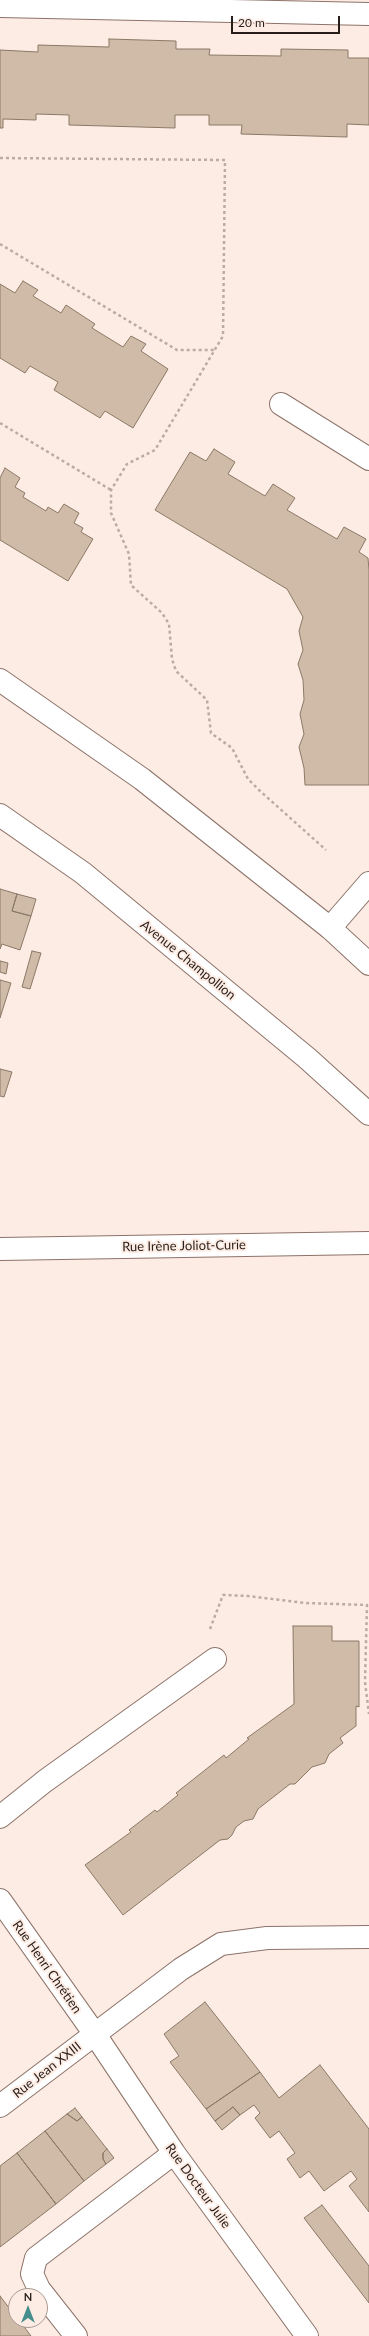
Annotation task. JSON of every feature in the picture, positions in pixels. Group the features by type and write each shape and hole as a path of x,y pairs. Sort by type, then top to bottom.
{"street":[{"path":"0,6 369,14"},
{"path":"282,404 369,459"},
{"path":"0,680 142,779 330,928 369,964"},
{"name":"Avenue Champollion","path":"0,815 83,873 307,1058 369,1114"},
{"path":"330,928 369,883"},
{"name":"Rue Irène Joliot-Curie","path":"0,1249 369,1243"},
{"path":"0,1817 45,1781 215,1659"},
{"name":"Rue Henri Chrétien","path":"0,1900 94,2033"},
{"name":"Rue Jean XXIII","path":"0,2106 94,2033 181,1969 220,1944 267,1938 369,1937"},
{"name":"Rue Docteur Julie","path":"94,2033 174,2153 307,2336"},
{"path":"76,2336 39,2289 32,2274 36,2258 174,2153"}],"path":[{"path":"0,158 225,160 223,336 155,450 127,464 111,490 111,513 129,554 131,585 162,613 169,624 172,659 176,671 207,700 211,733 232,748 239,765 256,787 326,850"},
{"path":"0,244 177,350 215,350"},
{"path":"0,423 111,490"},
{"path":"215,1659 207,1640 223,1595 248,1596 305,1603 368,1605 366,1682 369,1714"}],"building":[{"path":"109,39 176,41 176,49 210,49 209,55 281,56 281,49 348,50 348,58 369,58 369,125 347,124 347,137 241,134 242,125 209,125 209,115 175,115 175,128 69,125 69,115 36,114 36,120 3,119 3,128 0,128 0,50 38,52 38,45 109,47"},
{"path":"23,281 38,290 33,296 61,313 66,305 95,324 92,328 123,347 131,336 146,344 141,351 168,369 133,428 105,411 100,418 54,390 58,382 30,366 25,373 0,358 0,284 15,293"},
{"path":"214,449 235,462 228,474 265,496 273,484 295,498 287,510 337,539 344,527 366,539 359,552 368,558 369,570 369,785 305,785 304,768 299,747 304,734 300,714 304,700 303,680 298,664 303,650 299,631 303,617 287,589 155,510 190,452 206,461"},
{"path":"5,468 20,478 15,487 25,493 23,497 46,511 48,507 58,513 64,504 79,513 74,523 83,528 81,532 93,539 68,581 0,540 0,478"},
{"path":"0,889 17,894 12,911 31,916 20,950 2,944 0,949"},
{"path":"17,894 36,899 31,916 12,911"},
{"path":"32,951 41,953 30,989 22,987"},
{"path":"0,961 8,963 6,974 0,972"},
{"path":"0,980 11,983 0,1018"},
{"path":"0,1069 12,1072 4,1097 0,1096"},
{"path":"293,1626 332,1626 332,1641 359,1641 359,1707 356,1706 356,1726 340,1738 343,1743 329,1754 325,1763 312,1767 295,1784 290,1784 258,1809 253,1819 244,1821 236,1827 228,1839 220,1840 123,1915 85,1865 131,1832 129,1830 155,1810 157,1812 178,1795 176,1793 224,1755 226,1758 249,1739 247,1738 294,1704"},
{"path":"205,2002 260,2072 206,2109 170,2062 179,2056 164,2034"},
{"path":"320,2065 369,2129 369,2212 349,2186 357,2179 351,2171 324,2191 309,2171 300,2178 287,2159 295,2153 279,2131 270,2138 255,2118 260,2113 254,2105 240,2115 233,2107 215,2121 206,2109 260,2072 279,2098"},
{"path":"233,2107 240,2115 222,2130 215,2121"},
{"path":"75,2108 82,2117 77,2121 67,2114"},
{"path":"67,2114 77,2121 82,2117 107,2149 103,2153 103,2159 106,2164 84,2181 45,2131"},
{"path":"45,2131 84,2181 56,2204 17,2153"},
{"path":"107,2149 114,2158 106,2164 103,2159 103,2153"},
{"path":"17,2153 56,2204 0,2247 0,2166"},
{"path":"322,2205 369,2266 369,2303 304,2218"},
{"path":"0,2296 8,2306 8,2328 25,2328 31,2336 0,2336"}]}
